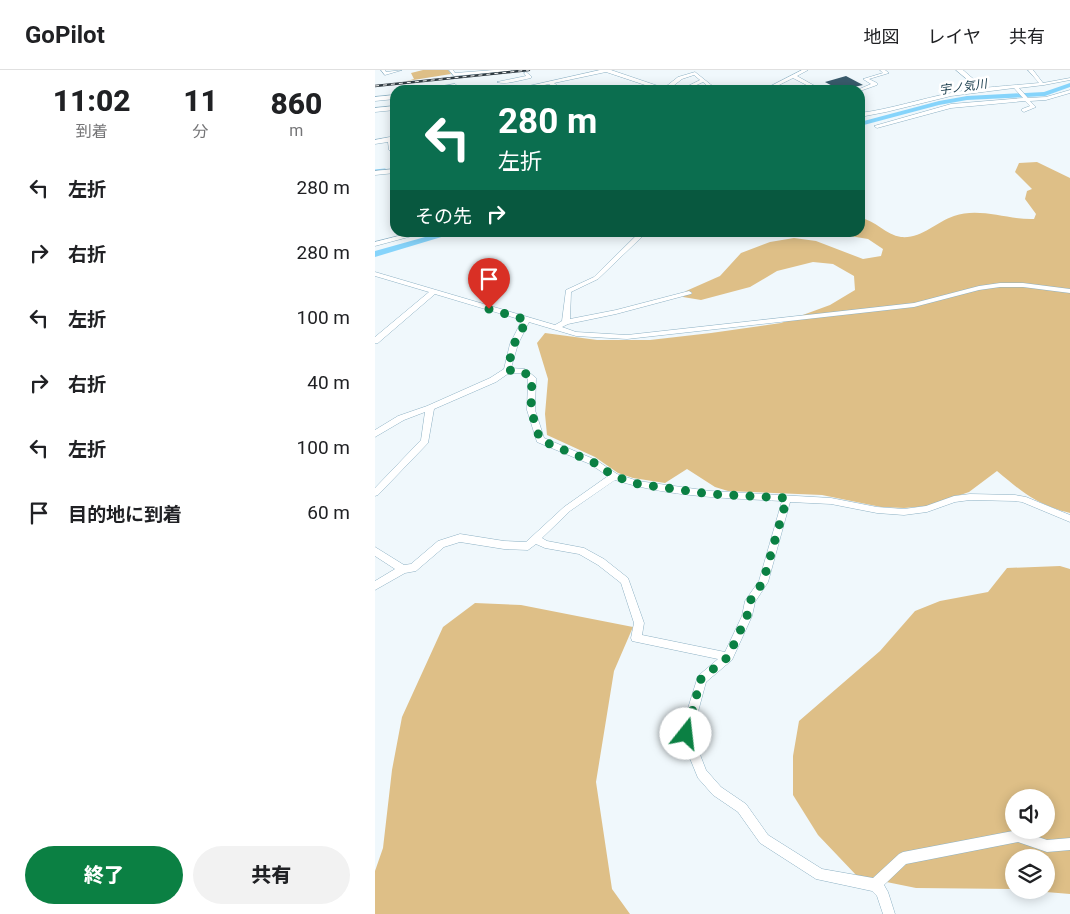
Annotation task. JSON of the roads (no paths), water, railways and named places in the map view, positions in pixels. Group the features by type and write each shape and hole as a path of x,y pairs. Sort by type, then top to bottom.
{"main road":[{"path":"959,70 982,89"}],"street":[{"path":"383,70 385,74 400,70"},
{"path":"451,70 454,75 529,77 525,73"},
{"path":"535,85 606,70 650,85"},
{"path":"776,85 806,70"},
{"path":"865,88 875,84 865,79 887,73 882,70"},
{"path":"1030,70 1042,84"},
{"path":"671,85 679,78 695,73 710,85"},
{"path":"499,82 509,76"},
{"path":"794,77 810,85"},
{"path":"865,114 929,98 982,89 1042,84 1070,79"},
{"path":"693,85 704,80"},
{"path":"550,82 554,85"},
{"path":"1015,86 1033,107 1024,110"},
{"path":"865,118 875,125 937,108 967,103 1046,98 1070,91"},
{"path":"957,96 975,106"},
{"path":"375,99 390,98"},
{"path":"375,110 390,108"},
{"path":"375,142 390,140"},
{"path":"375,173 390,172"},
{"path":"375,244 404,237"},
{"path":"566,322 566,294 571,288 586,283 600,274 639,237"},
{"path":"375,274 576,334 603,337 650,336 914,305 988,286 1023,285 1070,291"},
{"path":"375,341 434,292"},
{"path":"556,328 566,322 616,312 689,293"},
{"path":"507,370 514,344 527,320"},
{"path":"375,434 401,418 430,408 493,380 507,370 522,371 532,378 531,410 540,440 593,462 614,476 638,484 710,494 831,501 877,510 904,512 927,509 954,499 970,497 1015,498 1023,499 1070,519"},
{"path":"375,493 425,441 430,408"},
{"path":"375,586 403,569 413,568 441,544 459,538 503,545 528,546 567,509 614,476"},
{"path":"787,498 763,582 750,601 747,616 728,657 701,679 686,734 702,774 717,791 742,808 764,839 820,875 875,884 882,892 889,914"},
{"path":"535,539 545,544 581,551 601,562 625,581 639,623 636,638 728,657"},
{"path":"375,551 403,569"},
{"path":"875,884 903,858 1018,836 1047,846 1070,844"}],"waterway":[{"name":"宇ノ気川","path":"865,123 939,103 967,98 1045,94 1070,85"},
{"path":"375,170 385,169"},
{"name":"宇ノ気川","path":"375,254 436,237"}],"railway":[{"path":"375,86 529,70"}]}
